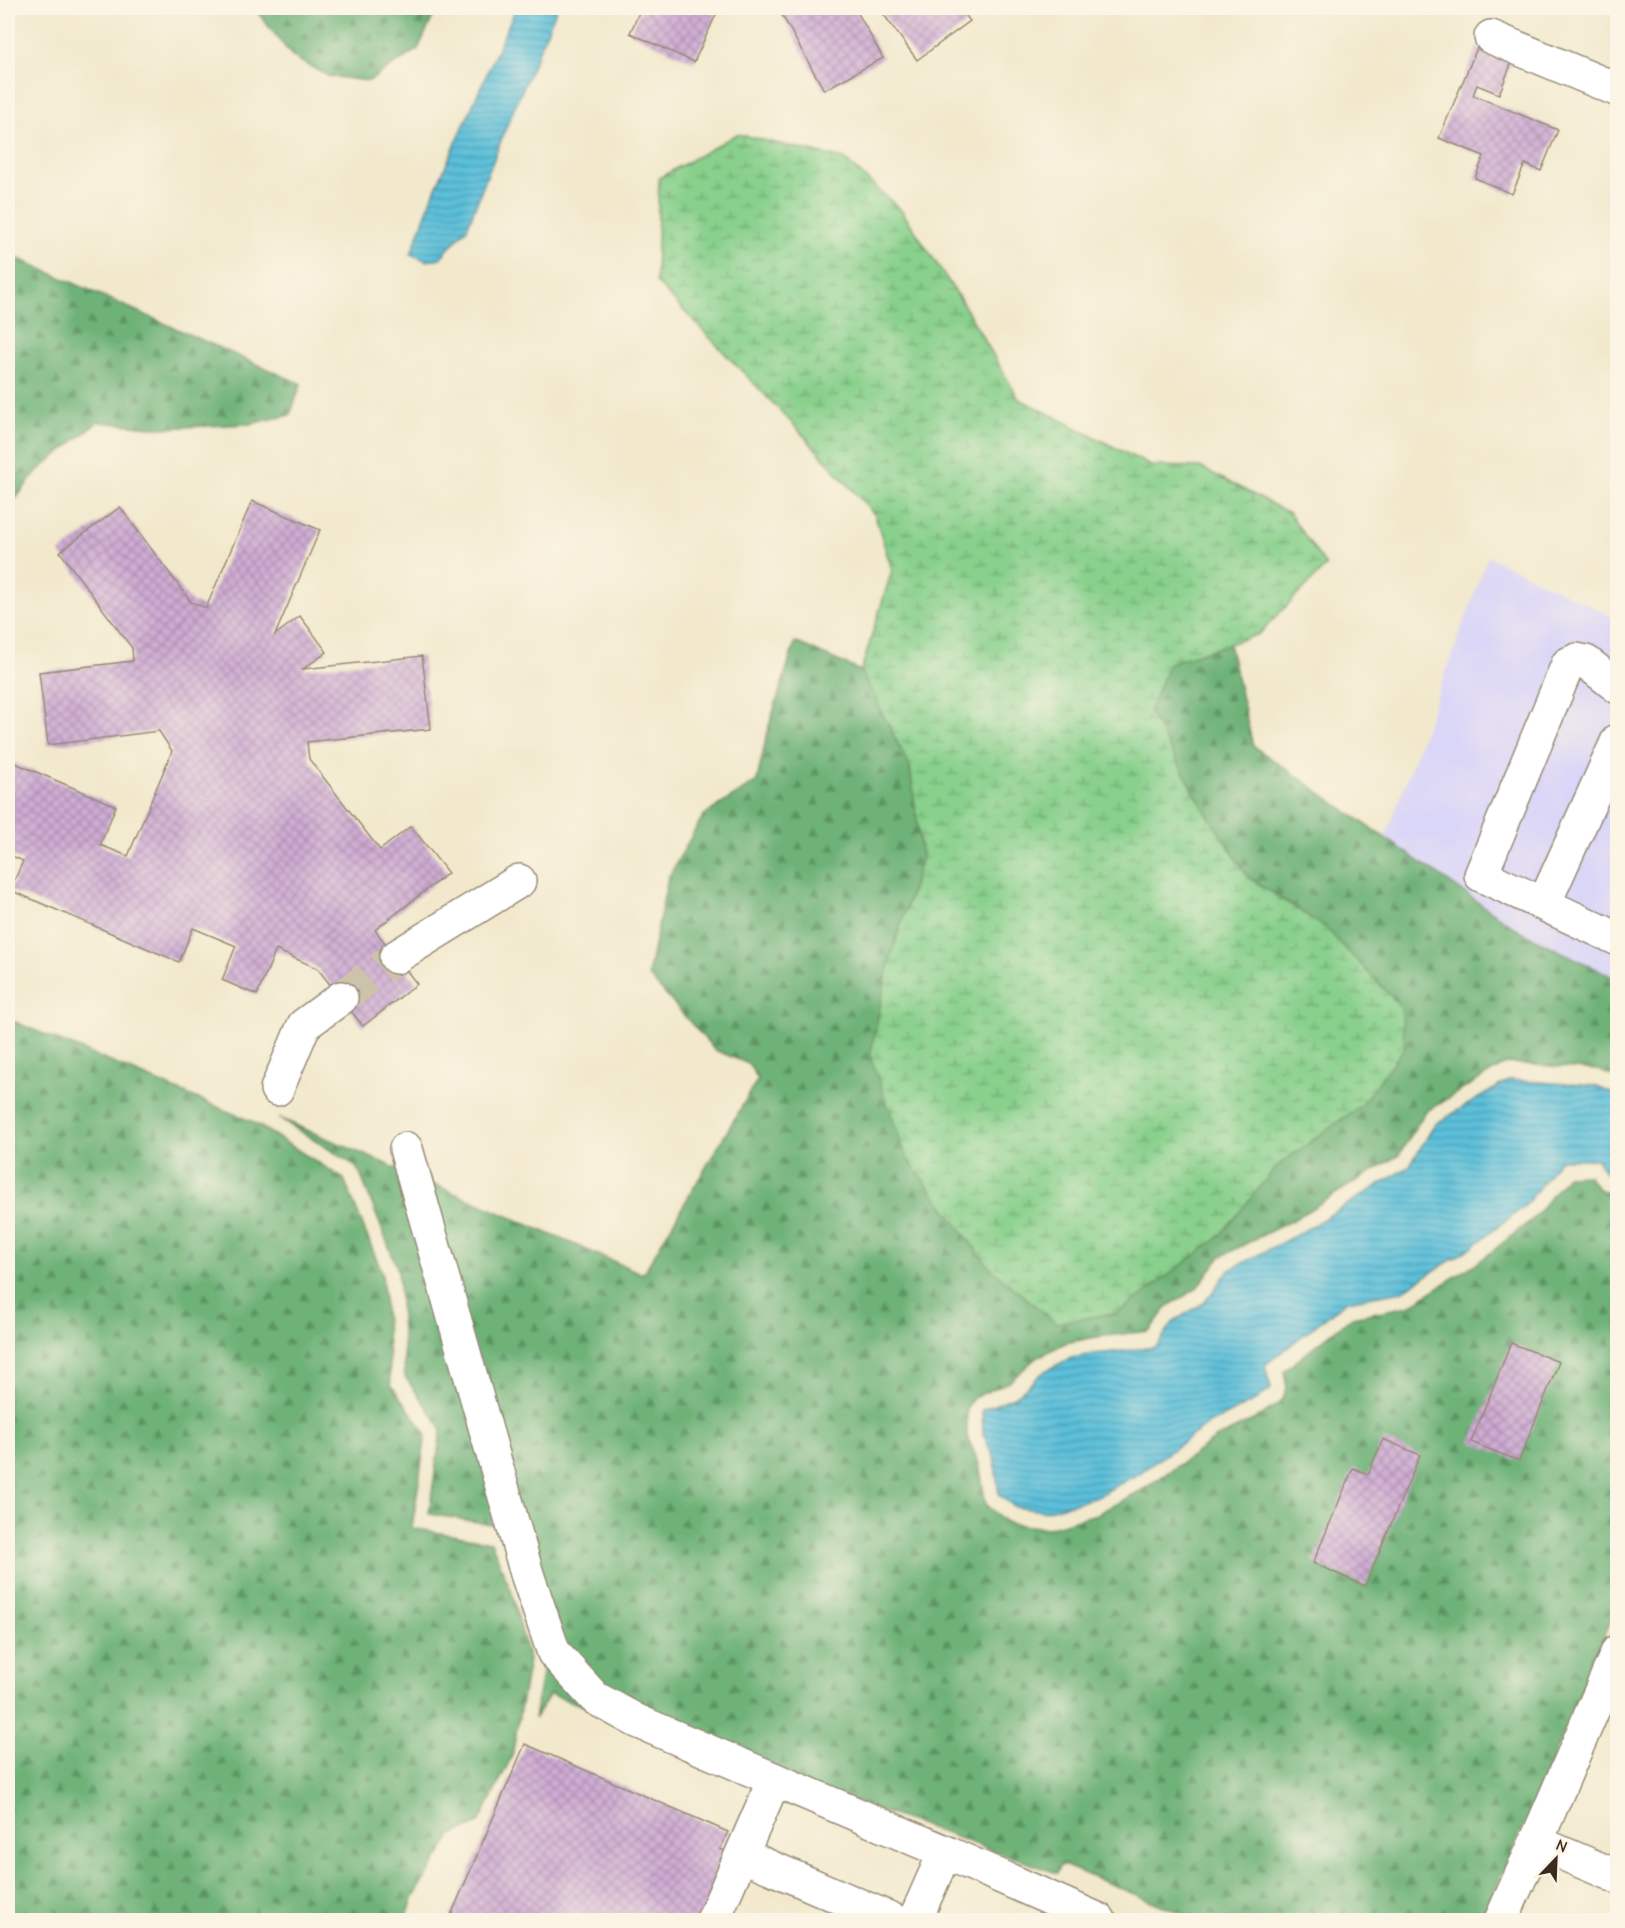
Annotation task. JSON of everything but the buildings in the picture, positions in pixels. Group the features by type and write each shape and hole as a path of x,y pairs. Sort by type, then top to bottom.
{"street":[{"path":"1491,37 1617,90"},
{"path":"1617,687 1586,662 1577,660 1568,664 1481,875 1617,938"},
{"path":"1544,904 1617,740"},
{"path":"396,957 519,881"},
{"path":"277,1089 304,1025 341,998"},
{"path":"406,1149 527,1574 554,1653 595,1698 637,1721 1099,1920"},
{"path":"1501,1920 1617,1651"},
{"path":"713,1920 774,1779"},
{"path":"1536,1842 1617,1877"},
{"path":"915,1920 945,1852"},
{"path":"742,1855 894,1920"}],"shaded area":[{"path":"1488,556 1617,619 1617,979 1521,932 1385,839"}],"green space":[{"path":"254,8 437,8 418,49 369,81 328,76 293,57"},
{"path":"737,134 844,159 902,211 962,302 1020,401 1151,466 1200,467 1289,513 1326,566 1259,634 1169,663 1149,712 1206,812 1248,877 1326,928 1401,1007 1405,1047 1361,1105 1277,1166 1219,1237 1119,1312 1056,1323 990,1268 907,1158 870,1056 890,959 922,858 910,767 861,671 892,570 875,515 794,425 656,282 659,178"},
{"path":"8,254 301,384 290,415 249,424 162,428 98,422 36,472 8,509"},
{"path":"795,642 861,671 910,767 922,858 890,959 870,1056 1277,1166 1361,1105 1326,928 1248,877 1206,812 1148,712 1169,663 1229,644 1253,746 1521,932 1617,979 1617,1078 1598,1070 1512,1063 1503,1065 1425,1112 1399,1155 1296,1218 1220,1257 1196,1289 1168,1306 1149,1331 1065,1343 1036,1358 1010,1381 973,1398 967,1407 967,1436 979,1464 986,1505 1006,1522 1047,1528 1097,1514 1144,1489 1217,1438 1259,1417 1279,1403 1287,1388 1284,1371 1352,1317 1409,1306 1480,1261 1534,1218 1567,1176 1588,1175 1597,1188 1603,1191 1617,1187 1617,1606 1520,1835 1481,1920 1198,1920 1061,1864 1057,1873 550,1694 534,1719 544,1661 503,1530 495,1525 429,1514 441,1430 405,1377 398,1270 359,1171 353,1164 279,1118 643,1274 758,1079 749,1064 715,1050 648,975 668,878 703,816 757,781 768,729"},
{"path":"8,1019 253,1122 344,1179 382,1273 391,1385 426,1433 412,1528 491,1542 511,1590 529,1660 512,1756 479,1823 452,1835 414,1897 405,1920 8,1920"}],"water":[{"path":"516,8 557,8 505,130 467,228 440,258 427,261 411,254 434,192"},
{"path":"1509,1080 1595,1086 1617,1095 1617,1166 1607,1175 1597,1159 1560,1159 1526,1205 1472,1247 1402,1291 1347,1301 1265,1365 1271,1389 1253,1402 1210,1423 1138,1474 1094,1498 1044,1511 1015,1507 999,1495 994,1457 983,1434 982,1410 1016,1396 1045,1371 1071,1358 1156,1347 1174,1321 1205,1302 1229,1270 1302,1232 1409,1167 1435,1124"}],"tunnel":[{"path":"341,998 396,957"}]}
